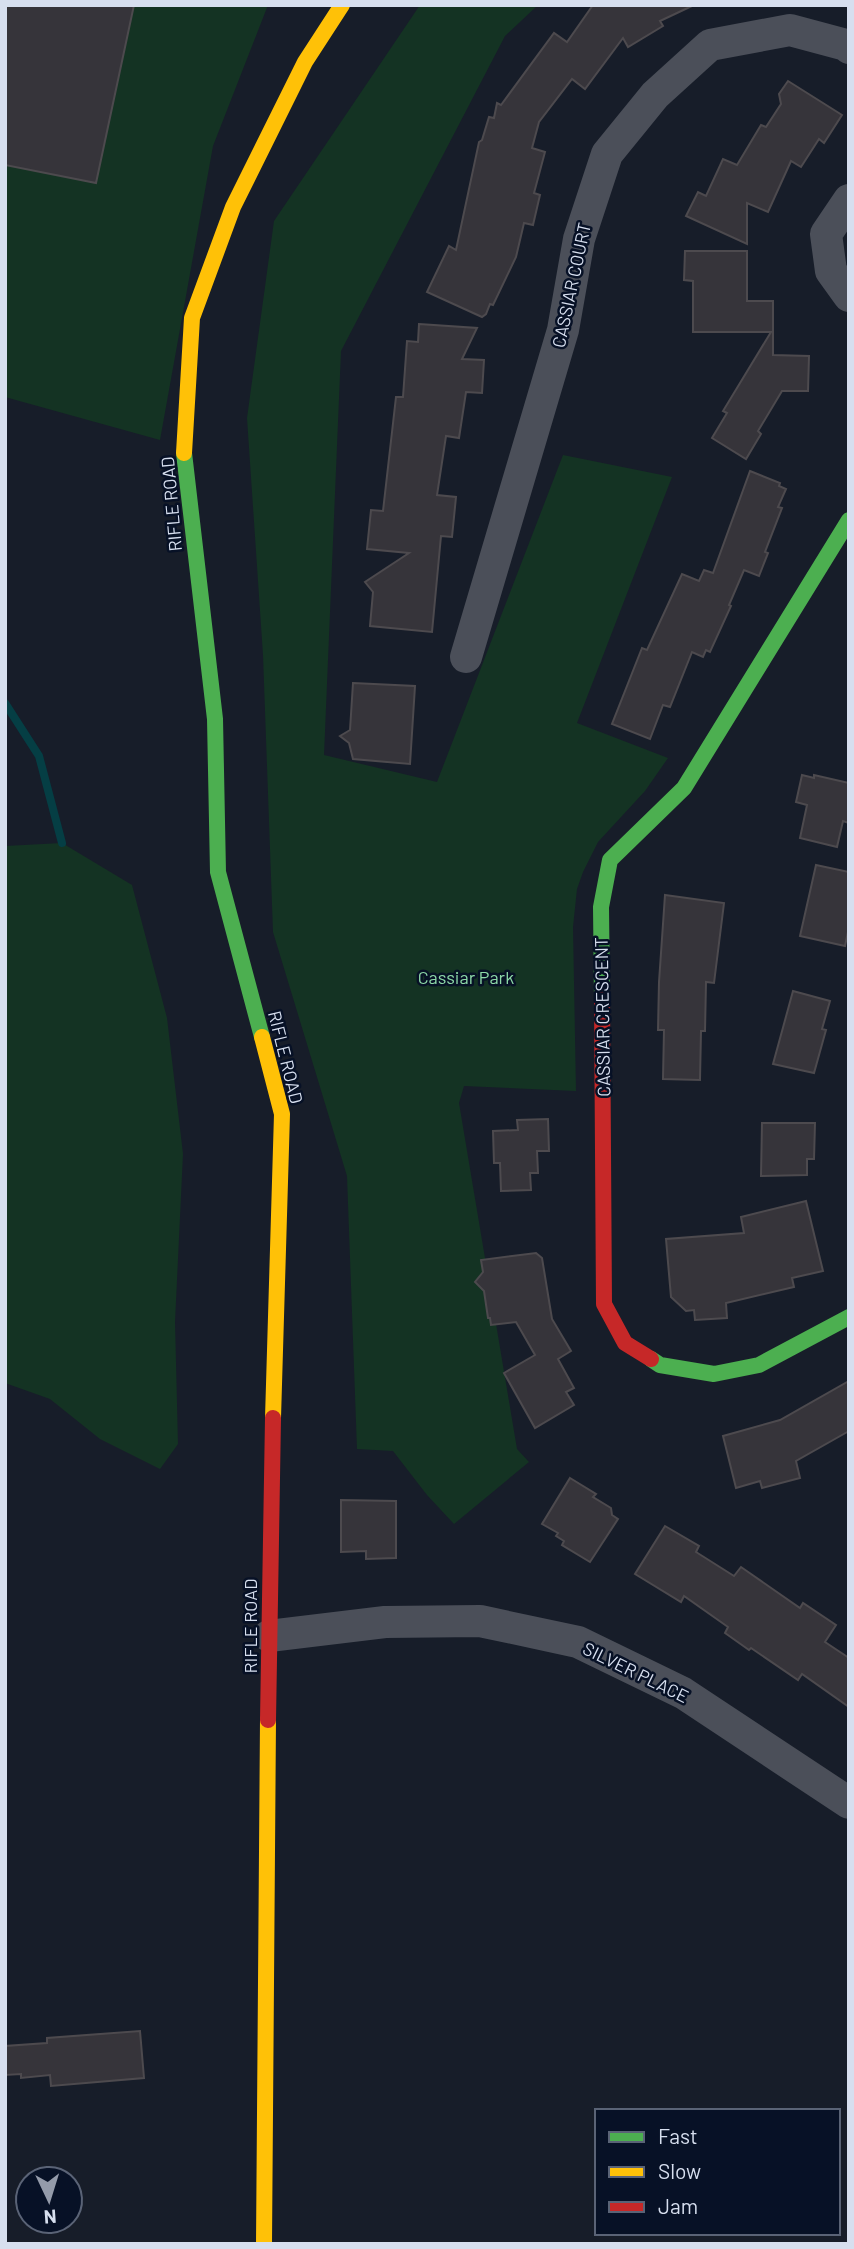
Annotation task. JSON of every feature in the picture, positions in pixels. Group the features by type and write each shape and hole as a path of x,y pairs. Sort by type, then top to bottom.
{"street":[{"name":"RIFLE ROAD","path":"264,2244 270,1517 282,1114 218,872 215,719 184,462 192,318 233,207 304,62 342,5"},
{"name":"CASSIAR COURT","path":"466,657 563,330 579,239 607,154 655,95 710,45 790,30 849,48"},
{"path":"849,200 826,234 831,271 849,296"},
{"name":"CASSIAR CRESCENT","path":"849,520 684,788 610,860 601,907 604,1304 625,1343 660,1365 714,1374 759,1364 849,1317"},
{"name":"SILVER PLACE","path":"269,1636 384,1622 481,1621 578,1642 683,1693 849,1802"}],"green space":[{"path":"5,5 268,5 213,146 160,440 5,397"},
{"name":"Cassiar Park","path":"420,5 538,5 505,36 341,351 324,755 437,782 563,455 672,477 577,723 668,758 645,791 598,842 577,889 573,927 576,1091 464,1086 459,1103 517,1449 529,1462 454,1524 427,1495 393,1451 357,1449 347,1176 273,932 263,655 247,418 274,221"},
{"path":"62,843 132,885 167,1018 183,1154 175,1322 178,1444 160,1469 100,1439 50,1399 5,1383 5,846"}],"building":[{"path":"5,5 134,5 96,183 5,165"},
{"path":"593,5 694,5 660,21 663,26 628,47 623,38 585,89 572,79 539,122 532,148 545,152 534,193 540,195 533,225 524,223 516,257 486,314 482,317 427,292 449,246 456,250 479,142 489,117 494,118 497,103 501,105 554,33 567,42"},
{"path":"788,81 842,115 824,143 819,139 801,167 791,161 768,212 747,203 747,244 686,216 698,192 706,196 723,159 737,165 761,125 766,127 781,104 779,94"},
{"path":"685,251 747,251 747,301 773,301 773,355 809,356 808,391 782,391 758,431 761,434 746,459 712,438 727,413 723,411 771,332 693,332 693,281 684,280"},
{"path":"419,324 477,328 462,359 484,360 482,393 466,392 459,438 446,436 437,495 456,497 452,537 441,536 432,632 370,626 373,592 365,582 409,553 367,549 371,510 383,511 396,397 403,397 407,341 418,342"},
{"path":"750,471 780,483 779,486 786,489 778,507 782,508 759,576 744,570 710,652 706,650 703,657 692,652 670,707 663,705 650,739 612,724 642,648 647,650 682,574 699,581 704,570 713,573"},
{"path":"353,683 415,686 410,764 353,759 349,743 340,736 350,730"},
{"path":"802,775 849,783 849,823 843,821 837,847 800,838 807,805 796,802"},
{"path":"816,865 849,872 849,927 845,946 800,936"},
{"path":"665,895 724,903 714,983 706,982 700,1080 663,1079 664,1030 658,1030"},
{"path":"793,991 830,1001 822,1029 826,1030 814,1073 773,1064"},
{"path":"548,1119 549,1151 537,1151 538,1173 530,1173 531,1190 501,1191 500,1163 494,1163 493,1131 518,1130 517,1120"},
{"path":"762,1123 815,1123 814,1159 807,1159 807,1175 761,1176"},
{"path":"806,1201 823,1271 792,1278 794,1287 726,1303 727,1318 695,1320 694,1310 686,1311 671,1297 666,1239 744,1233 741,1217"},
{"path":"536,1253 542,1258 552,1319 571,1351 558,1359 574,1388 566,1392 574,1405 535,1428 504,1373 535,1355 516,1322 491,1325 484,1291 475,1282 483,1272 481,1260"},
{"path":"849,1381 849,1431 796,1461 800,1478 762,1488 760,1481 736,1488 723,1436 780,1420"},
{"path":"570,1478 596,1494 593,1497 611,1508 612,1515 618,1519 590,1562 562,1545 564,1541 556,1536 558,1533 542,1524"},
{"path":"341,1500 396,1501 396,1558 366,1559 366,1551 341,1552"},
{"path":"665,1526 699,1546 696,1552 734,1576 741,1567 800,1608 803,1603 836,1625 825,1642 849,1658 849,1707 802,1674 798,1680 751,1648 749,1650 725,1633 728,1627 684,1596 681,1602 635,1574"},
{"path":"140,2031 144,2078 51,2086 50,2075 21,2078 21,2074 5,2075 5,2046 47,2043 47,2038"}],"waterway":[{"path":"5,703 39,756 62,843"}],"traffic: fast":[{"path":"184,453 215,719 218,872 262,1037"},
{"path":"602,999 601,907 610,860 684,788 849,520"},
{"path":"651,1359 660,1365 714,1374 759,1365 849,1317"}],"traffic: slow":[{"path":"184,453 192,318 233,207 305,62 342,5"},
{"path":"262,1037 282,1114 273,1418"},
{"path":"264,2244 268,1720"}],"traffic: jam":[{"path":"602,999 604,1304 625,1343 651,1359"},
{"path":"268,1720 273,1418"}]}
